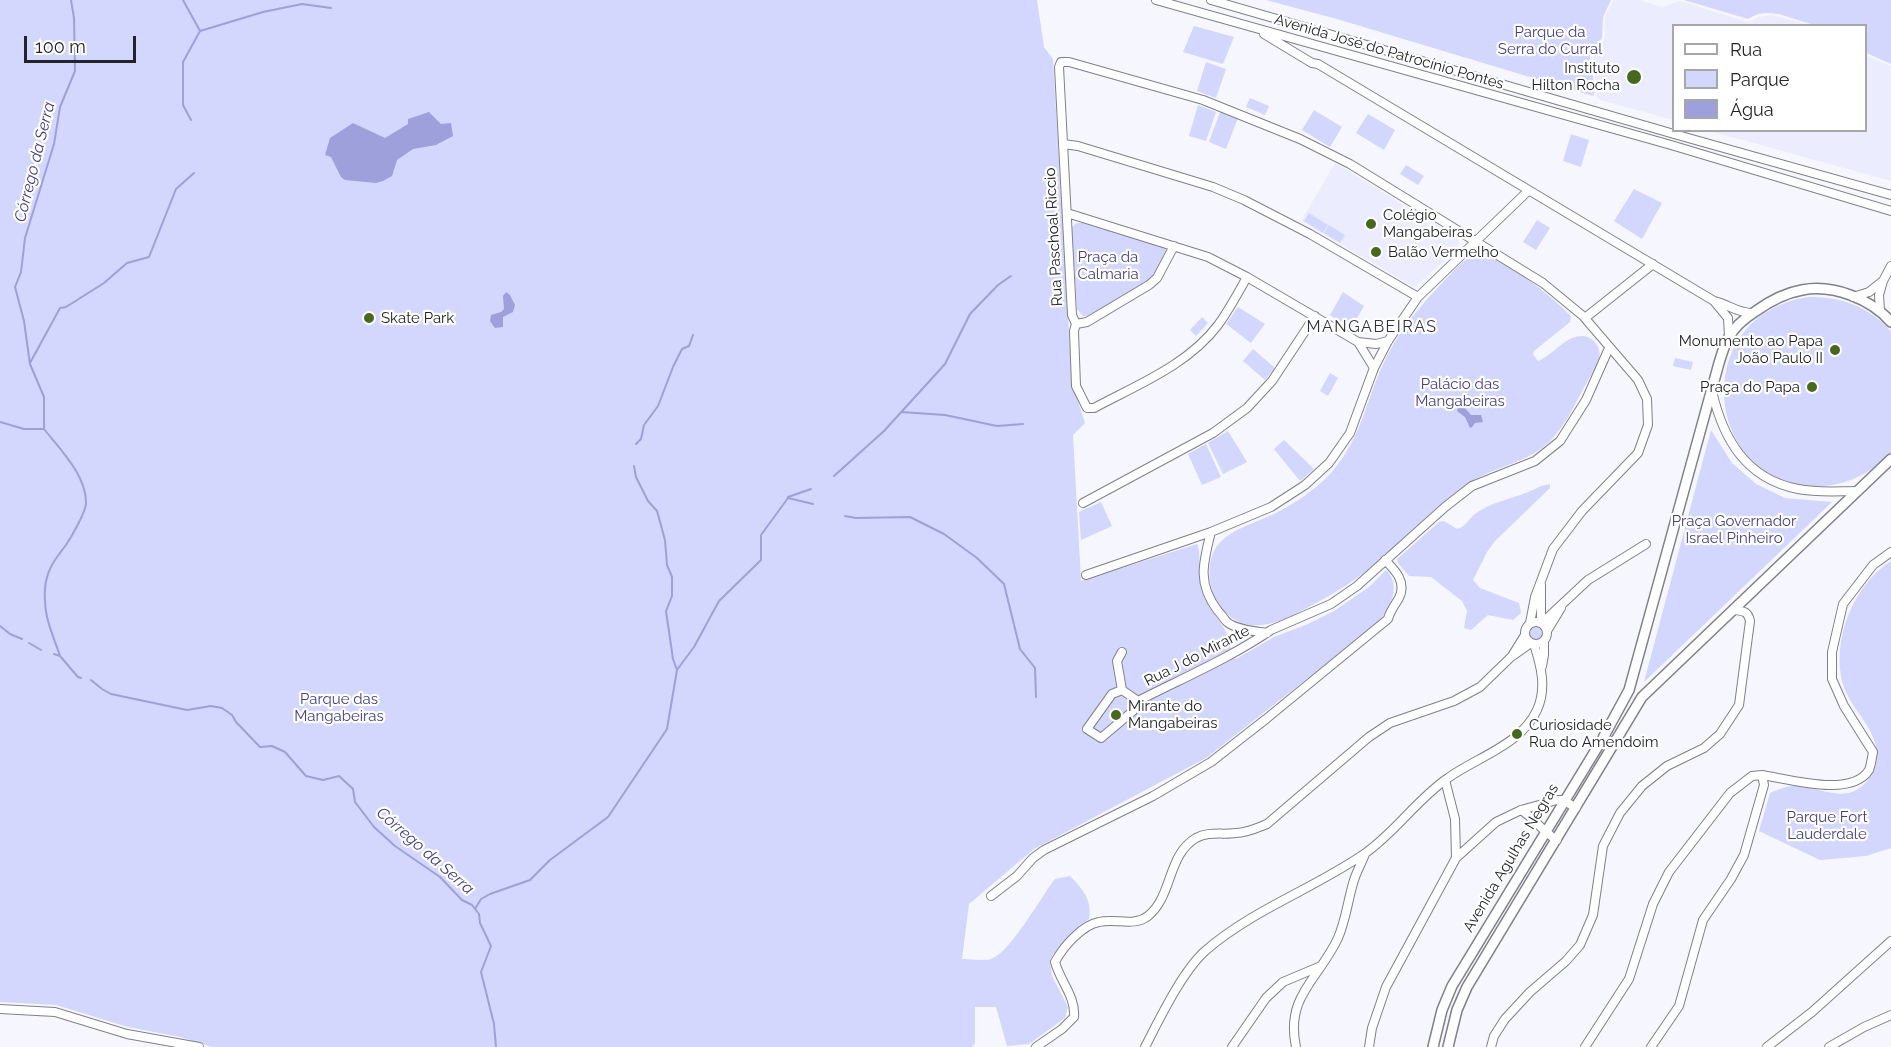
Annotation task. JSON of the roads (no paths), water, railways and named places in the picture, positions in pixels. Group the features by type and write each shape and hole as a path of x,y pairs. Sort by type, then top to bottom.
{"street":[{"name":"Avenida José do Patrocínio Pontes","path":"1156,0 1660,142 1891,211"},
{"name":"Avenida José do Patrocínio Pontes","path":"1211,0 1891,195"},
{"path":"1254,28 1714,301 1740,313 1752,313"},
{"path":"1318,64 1311,54 1313,49 1319,47"},
{"name":"Rua Paschoal Riccio","path":"1247,277 1219,324 1189,354 1094,408 1086,408 1077,386 1074,331 1076,324 1071,315 1059,67 1061,62 1069,62 1203,100 1300,139 1350,164 1476,242"},
{"path":"1063,144 1078,146 1213,187 1310,234 1418,297"},
{"path":"1086,575 1211,532 1271,507 1305,485 1329,464 1350,433 1374,368 1388,341 1418,297 1528,191"},
{"path":"1067,213 1208,257 1247,277 1358,342 1376,344 1388,341"},
{"path":"1476,242 1543,283 1585,318 1638,380 1647,399 1648,424 1638,453 1599,491 1553,549 1541,579 1530,623 1511,657"},
{"path":"1076,324 1087,322 1149,285 1157,278 1174,246"},
{"path":"1585,318 1653,264"},
{"path":"1880,311 1879,295 1891,266"},
{"path":"1853,297 1869,292 1883,281"},
{"path":"1891,322 1880,311 1853,297 1839,292 1803,290 1772,300 1738,324 1729,336 1629,690 1642,697 1891,459"},
{"path":"1714,301 1728,318 1729,336"},
{"path":"1083,503 1213,433 1246,408 1272,381 1315,316"},
{"path":"1358,342 1374,368"},
{"name":"Rua J do Mirante","path":"1138,700 1236,652 1267,633 1331,604 1357,586 1472,486 1535,461 1560,441 1586,400 1609,348"},
{"path":"1712,390 1720,423 1744,460 1755,470 1767,478 1800,490 1858,491"},
{"path":"1211,532 1203,569 1205,588 1210,600 1227,622 1245,629 1267,633"},
{"path":"1530,623 1541,623 1588,580 1646,544"},
{"path":"1585,1047 1629,979 1653,903 1670,872 1730,793 1752,777 1762,775 1837,786 1855,783 1868,770 1873,752 1844,706 1833,679 1832,652 1843,604 1873,566 1891,552"},
{"path":"991,896 1017,876 1033,858 1044,850 1153,796 1211,762 1388,619 1400,596 1401,580 1385,560"},
{"path":"1541,579 1541,623 1547,631"},
{"path":"1145,1047 1184,980 1206,951 1243,923 1365,854 1445,780 1499,748 1523,730 1537,711 1541,694 1544,641 1547,631 1566,599"},
{"path":"1491,1047 1494,1036 1505,1019 1580,945 1593,915 1603,846 1620,813 1642,786 1666,766 1704,748 1720,734 1739,705 1750,621 1749,615 1745,612 1734,610"},
{"path":"1525,635 1532,643 1542,668"},
{"path":"1036,1047 1062,1029 1074,1017 1076,1005 1058,974 1055,962 1059,954 1083,930 1098,922 1135,922 1146,918 1157,907 1183,849 1193,840 1207,833 1237,833 1267,824 1369,737 1390,723 1454,701 1480,687 1511,657 1532,643 1544,641"},
{"path":"1122,652 1117,661 1122,690 1138,700 1133,711 1101,738 1087,729 1112,694 1122,690"},
{"name":"Avenida Agulhas Negras","path":"1433,1047 1442,1010 1452,986 1563,800 1603,738 1629,690"},
{"name":"Avenida Agulhas Negras","path":"1448,1047 1456,1010 1467,987 1642,697"},
{"path":"1651,1047 1678,1006 1703,920 1731,879 1744,855 1764,786 1762,775"},
{"path":"1445,780 1455,819 1456,858"},
{"path":"1369,1047 1372,1028 1386,987 1456,858 1496,822 1521,810 1542,803 1563,800 1576,808"},
{"path":"1534,819 1542,803"},
{"path":"1521,810 1534,819 1544,832 1557,840"},
{"path":"1296,1047 1292,1032 1302,991 1322,965 1338,938 1355,879 1365,854"},
{"path":"1767,1047 1812,1012 1891,941"},
{"path":"1232,1047 1266,998 1283,982 1322,965"},
{"path":"0,1009 55,1012 127,1034 199,1047"},
{"path":"1829,1047 1891,1015"},
{"path":"167,1041 176,1047"}],"water":[{"path":"429,112 441,124 451,123 453,136 436,145 413,149 397,160 392,176 383,181 376,183 345,180 341,177 331,157 325,155 330,138 353,123 385,138 408,124 408,119"},
{"path":"506,292 515,305 513,312 503,317 503,327 495,328 490,321 491,315 504,309 503,296"},
{"path":"1458,406 1463,406 1471,415 1481,415 1483,422 1475,423 1470,428 1465,417 1457,411"}],"waterway":[{"name":"Córrego da Serra","path":"44,429 44,397 30,364 24,321 15,287 21,272 25,238 54,144 60,107 75,71 74,18 71,0"},
{"name":"Córrego da Serra","path":"183,0 200,31 183,62 183,105 191,120"},
{"name":"Córrego da Serra","path":"200,31 263,12 302,4 331,8"},
{"name":"Córrego da Serra","path":"30,363 60,308 66,307 104,283 127,263 149,257 176,189 194,173"},
{"name":"Córrego da Serra","path":"834,476 884,431 945,364 970,314 998,285 1011,276"},
{"name":"Córrego da Serra","path":"636,444 641,439 644,425 658,406 682,349 689,346 693,335"},
{"name":"Córrego da Serra","path":"901,412 945,415 997,426 1023,424"},
{"name":"Córrego da Serra","path":"0,422 24,429 44,429 65,454 77,473 85,494 86,504 81,519 47,576 45,599 47,616 60,656"},
{"name":"Córrego da Serra","path":"475,909 481,899 490,894 530,880 550,860 608,817 667,729 677,670 673,659 666,611 672,596 672,577 667,565 665,540 657,511 648,501 636,477 634,466"},
{"name":"Córrego da Serra","path":"788,497 811,489"},
{"name":"Córrego da Serra","path":"677,670 694,647 719,601 761,560 761,535 788,498 813,504"},
{"name":"Córrego da Serra","path":"845,516 856,518 910,517 944,534 977,558 1004,584 1020,649 1035,668 1036,697"},
{"name":"Córrego da Serra","path":"0,626 10,634 22,639"},
{"name":"Córrego da Serra","path":"29,643 41,650"},
{"name":"Córrego da Serra","path":"54,654 60,656 81,678"},
{"name":"Córrego da Serra","path":"91,680 111,694 187,710 211,706 222,708 232,715 260,747 272,746 285,752 306,776 323,780 339,776 353,789 355,802 374,827 395,846 440,877 479,914 480,923 491,946 481,972 494,1024 496,1047"}],"place":[{"name":"Instituto Hilton Rocha","path":"1634,77"},
{"name":"Colégio Mangabeiras","path":"1371,224"},
{"name":"Balão Vermelho","path":"1376,252"},
{"name":"Skate Park","path":"369,318"},
{"name":"Monumento ao Papa João Paulo II","path":"1835,350"},
{"name":"Praça do Papa","path":"1812,387"},
{"name":"Mirante do Mangabeiras","path":"1116,715"},
{"name":"Curiosidade Rua do Amendoim","path":"1517,734"}],"district":[{"name":"MANGABEIRAS","path":"1372,327"}],"park label":[{"name":"Parque da Serra do Curral","path":"1550,40"},
{"name":"Praça da Calmaria","path":"1108,266"},
{"name":"Palácio das Mangabeiras","path":"1460,392"},
{"name":"Praça Governador Israel Pinheiro","path":"1734,530"},
{"name":"Parque das Mangabeiras","path":"339,708"},
{"name":"Parque Fort Lauderdale","path":"1827,826"}]}
